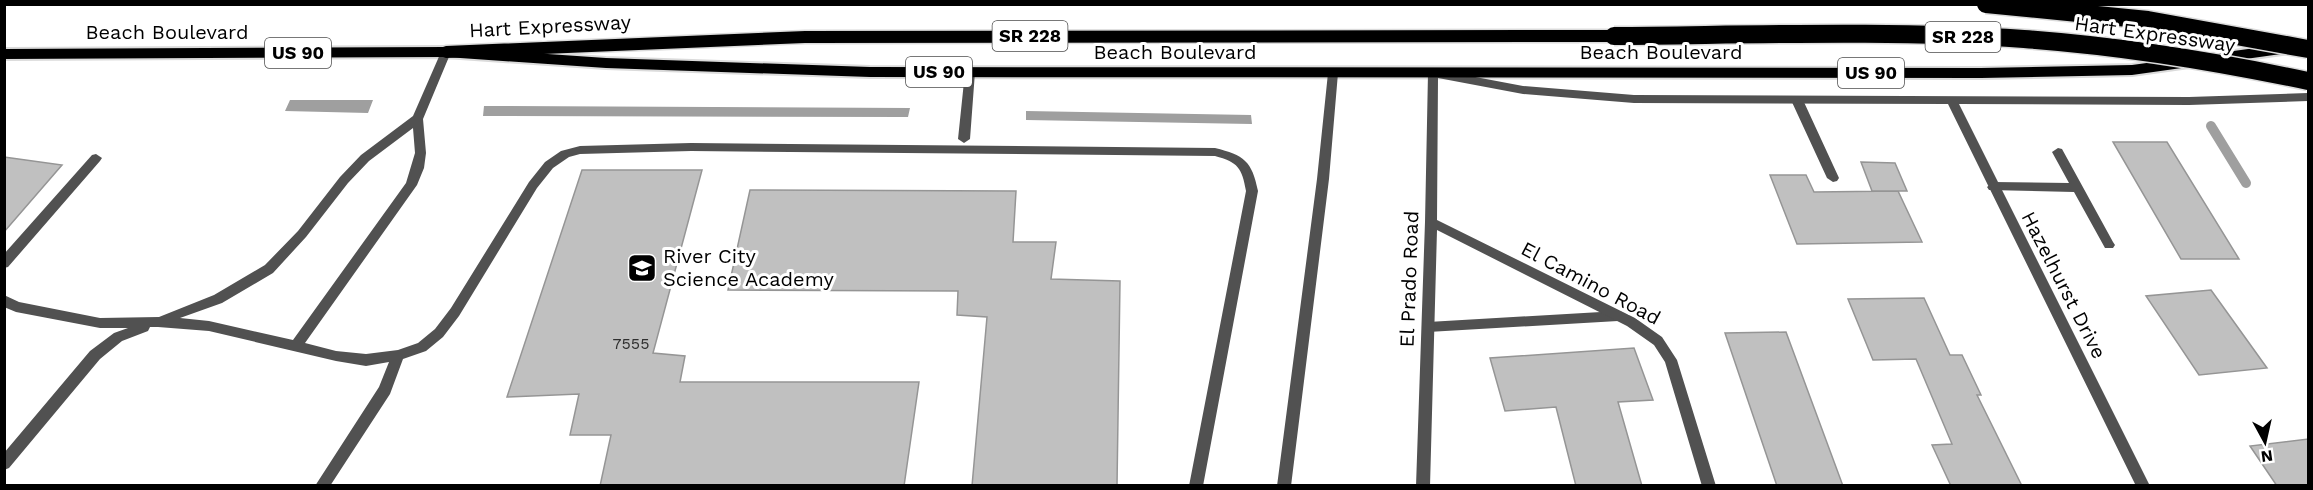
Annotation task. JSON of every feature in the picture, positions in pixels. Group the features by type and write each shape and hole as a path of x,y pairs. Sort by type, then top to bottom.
{"highway":[{"name":"Hart Expressway","path":"1986,4 2156,21 2308,48"},
{"name":"Hart Expressway","path":"446,52 816,37 1910,36 2023,39 2147,52 2308,81"},
{"name":"Beach Boulevard","path":"4,54 446,52 570,61 723,68 970,72 1432,73 2099,71 2167,66 2308,48"}],"street":[{"path":"4,465 95,355 117,337 218,299 269,269 302,234 364,158 417,119 446,52"},
{"path":"964,145 970,72"},
{"path":"1284,486 1323,179 1332,73"},
{"path":"1432,73 1515,89 1591,97 1952,101 2189,101 2308,97"},
{"name":"El Prado Road","path":"1423,486 1431,222 1432,73"},
{"path":"1797,100 1833,178"},
{"name":"Hazelhurst Drive","path":"1952,101 2143,486"},
{"path":"295,346 411,185 422,151 417,119"},
{"path":"4,300 16,307 100,323 158,322 208,326 366,360 398,355 422,347 439,333 455,312 533,185 549,165 565,154 602,148 964,145 1215,152 1235,157 1248,170 1252,191 1196,486"},
{"path":"2058,152 2109,245"},
{"path":"4,263 96,158"},
{"path":"1993,187 2078,188"},
{"name":"El Camino Road","path":"1431,222 1618,316 1658,340 1671,360 1709,486"},
{"path":"1428,327 1618,316"},
{"path":"322,486 385,390 398,355"}],"shaded area":[{"path":"290,100 373,100 368,113 285,111"},
{"path":"484,106 910,108 908,117 483,116"},
{"path":"1026,111 1251,115 1252,124 1026,120"}],"building":[{"path":"2113,142 2167,142 2239,259 2181,259"},
{"path":"4,157 62,165 4,232"},
{"path":"1861,162 1895,163 1907,191 1872,191"},
{"path":"582,170 702,170 653,353 685,356 680,382 919,382 904,486 600,486 611,435 570,435 579,394 507,397"},
{"path":"1770,175 1806,175 1814,192 1898,191 1922,242 1797,244"},
{"path":"750,190 1016,191 1013,242 1056,242 1051,279 1120,281 1117,486 972,486 987,317 957,315 958,291 728,290"},
{"path":"2211,290 2267,368 2199,375 2146,296"},
{"path":"1924,298 1950,355 1962,355 1981,395 1977,395 2022,486 1951,486 1932,445 1952,444 1916,359 1873,360 1848,299"},
{"path":"1786,332 1843,486 1777,486 1725,333"},
{"path":"1634,348 1653,400 1618,402 1642,486 1576,486 1556,407 1505,411 1490,358"},
{"path":"2308,439 2308,486 2277,486 2250,446"}],"waterway":[{"path":"2211,126 2246,183"}],"place":[{"name":"River City Science Academy","path":"642,268"}]}
